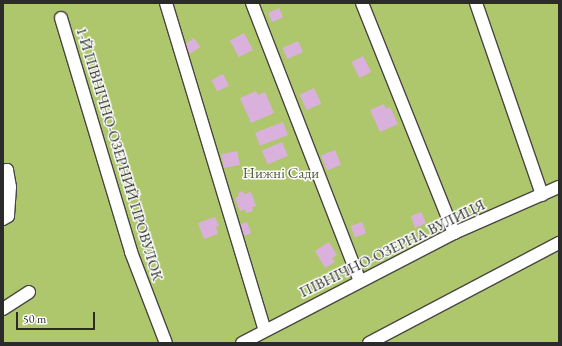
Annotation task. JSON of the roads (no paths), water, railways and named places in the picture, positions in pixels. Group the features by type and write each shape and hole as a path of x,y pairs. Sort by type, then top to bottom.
{"street":[{"path":"166,3 265,330"},
{"path":"252,3 360,281"},
{"path":"362,3 454,233"},
{"path":"476,3 542,195"},
{"name":"1-Й ПІВНІЧНО-ОЗЕРНИЙ ПРОВУЛОК","path":"61,18 130,252 166,343"},
{"path":"3,173 7,170 10,187 8,216 3,219"},
{"name":"ПІВНІЧНО-ОЗЕРНА ВУЛИЦЯ","path":"242,343 454,233 559,187"},
{"path":"368,343 559,243"},
{"path":"3,309 29,292"}],"park label":[{"name":"Нижні Сади","path":"281,173"}]}
